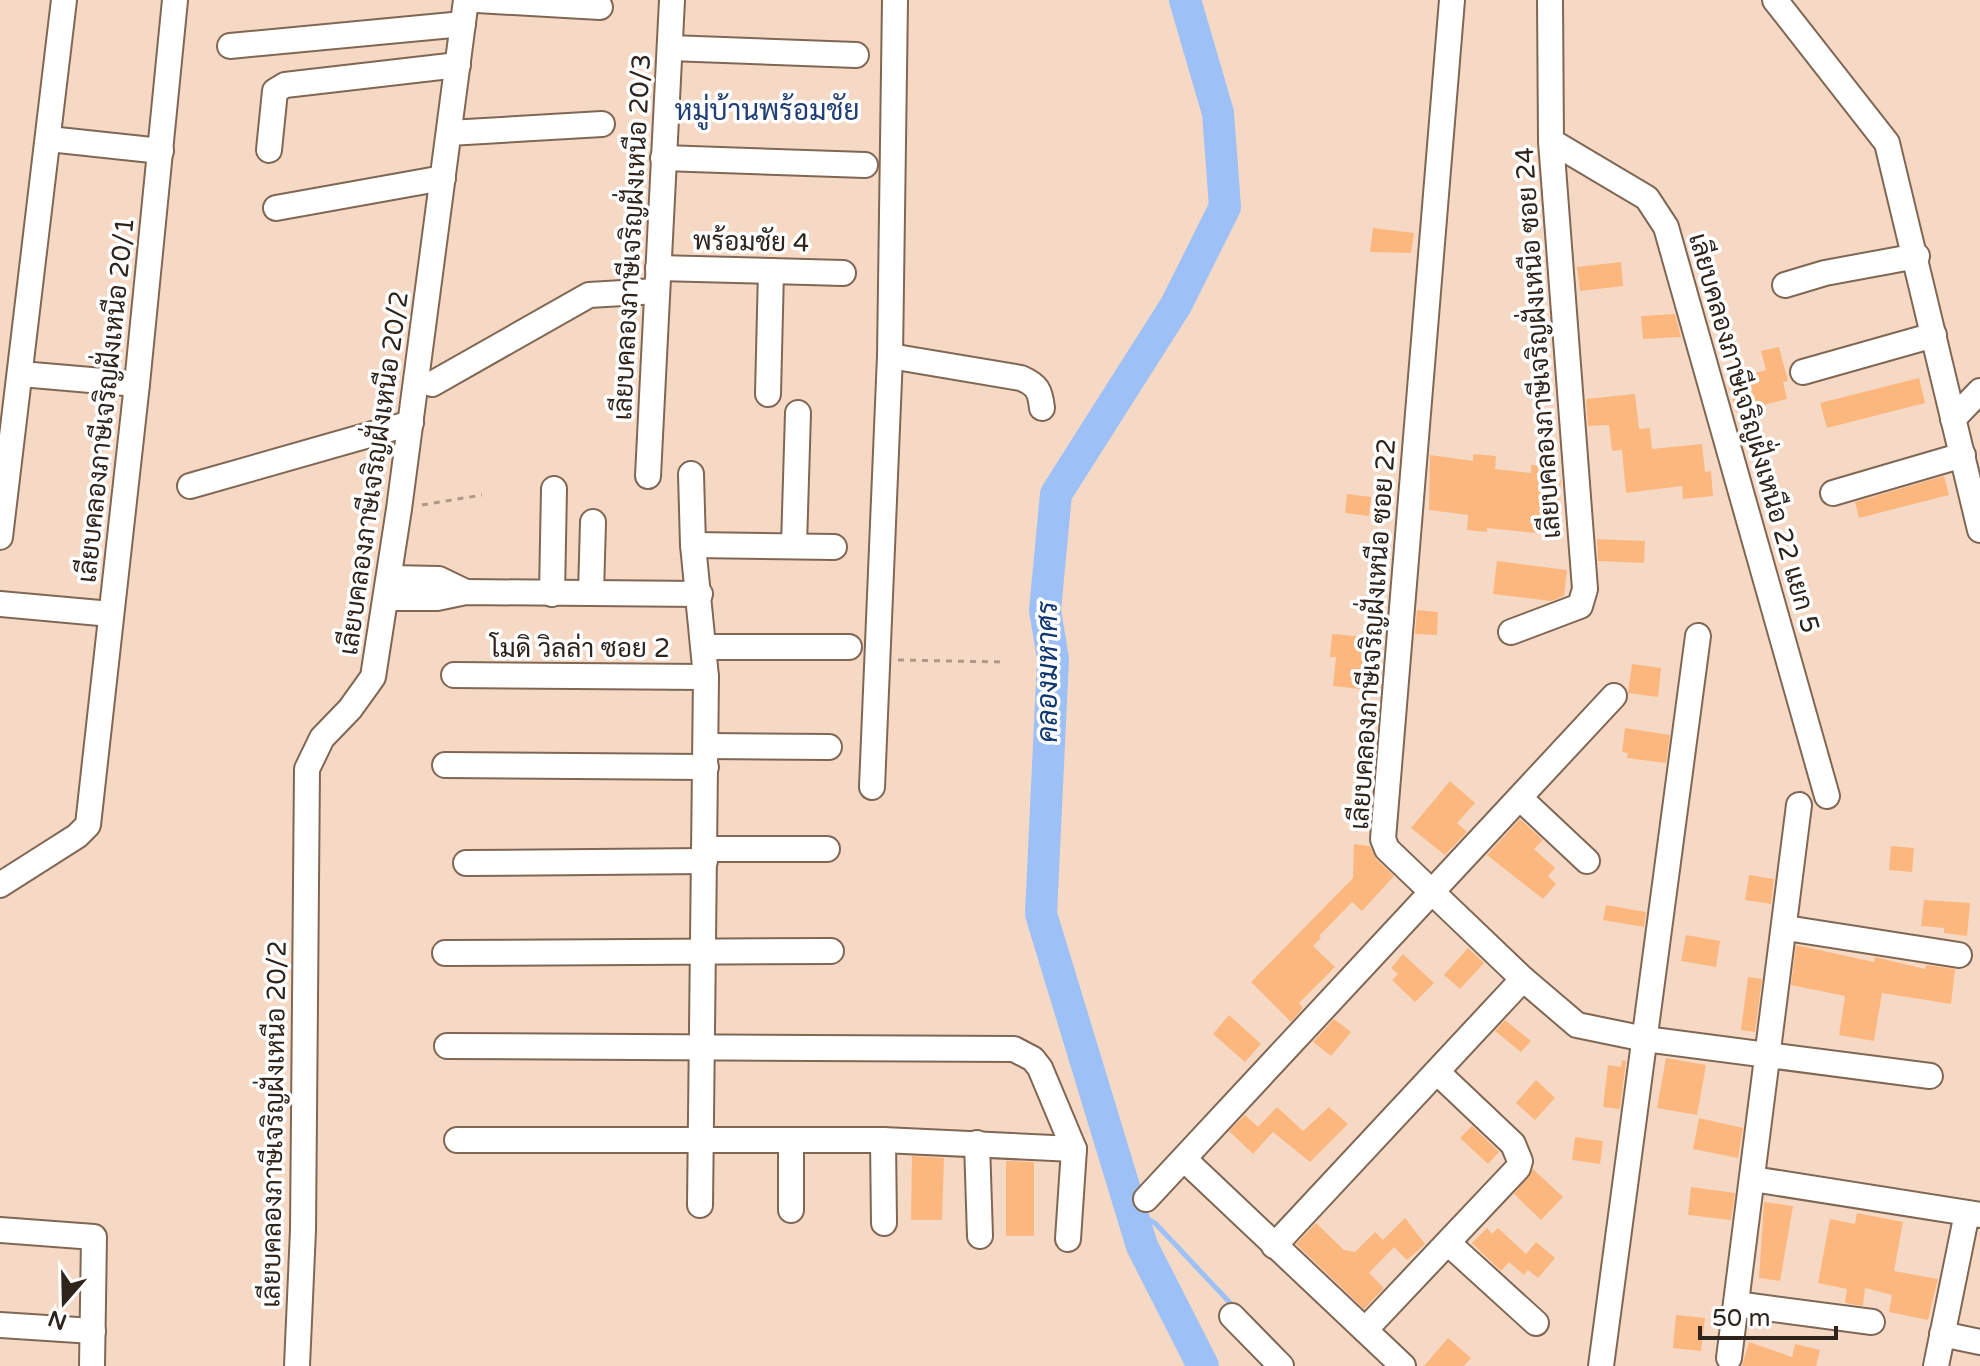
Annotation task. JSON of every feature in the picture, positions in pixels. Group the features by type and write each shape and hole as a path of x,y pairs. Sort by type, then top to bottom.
{"street":[{"path":"0,537 64,0"},
{"name":"เลียบคลองภาษีเจริญฝั่งเหนือ 20/1","path":"0,885 77,836 88,825 137,384 175,0"},
{"path":"477,0 600,7"},
{"name":"เลียบคลองภาษีเจริญฝั่งเหนือ 20/3","path":"648,476 672,0"},
{"path":"872,787 890,356 895,0"},
{"name":"เลียบคลองภาษีเจริญฝั่งเหนือ ซอย 22","path":"1452,0 1382,829 1387,849 1523,979 1577,1025 1645,1039 1930,1076"},
{"name":"เลียบคลองภาษีเจริญฝั่งเหนือ ซอย 24","path":"1511,632 1580,606 1585,589 1551,141 1550,0"},
{"path":"1775,0 1884,136 1917,256 1980,530"},
{"path":"230,46 465,12"},
{"name":"เลียบคลองภาษีเจริญฝั่งเหนือ 20/2","path":"297,1366 303,1230 307,769 322,738 350,709 373,677 411,423 465,12"},
{"path":"670,48 856,55"},
{"path":"269,150 272,102 275,91 285,85 458,65"},
{"path":"449,133 602,124"},
{"path":"49,139 161,151"},
{"name":"เลียบคลองภาษีเจริญฝั่งเหนือ 22 แยก 5","path":"1551,141 1647,198 1666,227 1827,796"},
{"path":"663,158 865,165"},
{"path":"276,208 443,178"},
{"path":"1785,285 1825,273 1917,256"},
{"path":"768,394 771,271"},
{"name":"พร้อมชัย 4","path":"432,384 589,295 657,279 771,271 843,273"},
{"path":"1803,372 1934,335"},
{"path":"890,356 1021,378 1034,383 1040,391 1042,408"},
{"path":"21,374 137,384"},
{"path":"1953,419 1980,391"},
{"path":"794,545 798,413"},
{"path":"190,486 411,423"},
{"path":"1833,493 1963,455"},
{"path":"691,474 693,545 706,647 700,1205"},
{"path":"552,594 554,489"},
{"path":"591,593 593,522"},
{"path":"693,545 834,547"},
{"path":"388,588 439,579 466,592 700,594"},
{"path":"0,604 111,614"},
{"path":"1601,1366 1698,636"},
{"path":"706,647 849,647"},
{"name":"โมดิ วิลล่า ซอย 2","path":"454,675 706,677"},
{"path":"1146,1199 1614,696"},
{"path":"445,765 706,757 829,747"},
{"path":"1521,799 1587,861"},
{"path":"1729,1358 1786,928 1799,805"},
{"path":"466,863 827,849"},
{"path":"1786,928 1959,955"},
{"path":"445,953 831,951"},
{"path":"1274,1246 1523,979"},
{"path":"447,1046 1014,1049 1033,1059 1040,1068 1074,1149 1068,1239"},
{"path":"1365,1330 1518,1168 1520,1161 1513,1144 1437,1072"},
{"path":"457,1140 883,1140 1074,1149"},
{"path":"791,1140 791,1210"},
{"path":"883,1140 884,1223"},
{"path":"977,1143 980,1236"},
{"path":"1184,1159 1403,1366"},
{"path":"1753,1179 1974,1214 1936,1366"},
{"path":"0,1230 94,1237 92,1366"},
{"path":"1448,1243 1536,1323"},
{"path":"1736,1304 1872,1322"},
{"path":"1232,1316 1281,1366"},
{"path":"0,1325 93,1331"},
{"path":"1942,1334 1980,1342"}],"path":[{"path":"399,509 482,495"},
{"path":"877,660 1002,662"}],"building":[{"path":"1373,228 1414,233 1411,253 1370,252"},
{"path":"1621,262 1623,286 1580,291 1577,267"},
{"path":"1675,314 1681,337 1643,339 1641,316"},
{"path":"1779,347 1788,381 1783,382 1787,399 1736,412 1727,381 1766,370 1761,351"},
{"path":"1919,378 1925,403 1827,428 1820,403"},
{"path":"1635,394 1639,429 1650,428 1652,449 1702,444 1705,472 1711,471 1713,496 1683,499 1682,486 1626,493 1622,450 1612,451 1609,425 1588,426 1586,399"},
{"path":"1473,454 1496,456 1495,469 1531,473 1531,465 1559,467 1557,479 1561,480 1556,535 1487,528 1487,532 1467,530 1468,515 1429,510 1430,455 1473,461"},
{"path":"1944,476 1949,495 1859,518 1855,502"},
{"path":"1347,494 1371,497 1369,516 1345,513"},
{"path":"1597,539 1645,541 1644,563 1598,561"},
{"path":"1497,561 1567,570 1564,596 1551,601 1493,594"},
{"path":"1417,610 1438,612 1437,635 1415,634"},
{"path":"1332,634 1367,637 1361,689 1333,686 1336,657 1330,657"},
{"path":"1632,664 1661,668 1658,697 1628,693"},
{"path":"1625,728 1670,735 1666,763 1627,758 1628,753 1622,752"},
{"path":"1450,781 1475,803 1457,823 1467,832 1445,855 1411,828"},
{"path":"1520,819 1543,840 1534,849 1555,868 1548,876 1556,884 1543,899 1487,855"},
{"path":"1354,844 1370,846 1376,859 1394,876 1362,911 1352,902 1319,936 1321,938 1313,946 1335,967 1299,1003 1303,1008 1291,1022 1251,982 1353,878"},
{"path":"1891,846 1914,848 1912,872 1889,870"},
{"path":"1749,875 1774,879 1771,904 1745,900"},
{"path":"1924,900 1970,903 1967,936 1944,933 1944,928 1921,926"},
{"path":"1606,905 1646,912 1644,927 1603,920"},
{"path":"1686,935 1720,941 1716,967 1681,961"},
{"path":"1796,945 1874,962 1875,957 1925,969 1926,965 1955,969 1951,1004 1882,993 1874,1041 1839,1035 1845,996 1791,985"},
{"path":"1468,948 1484,963 1460,989 1444,975"},
{"path":"1403,954 1434,983 1415,1002 1392,980 1398,974 1391,968"},
{"path":"1748,977 1762,979 1755,1032 1741,1030"},
{"path":"1229,1015 1261,1044 1245,1062 1213,1034"},
{"path":"1334,1019 1351,1032 1331,1056 1313,1042"},
{"path":"1505,1020 1531,1041 1521,1052 1495,1031"},
{"path":"1666,1058 1706,1065 1697,1115 1657,1108"},
{"path":"1622,1060 1626,1061 1620,1109 1603,1107 1608,1065 1621,1067"},
{"path":"1536,1080 1555,1098 1535,1120 1516,1103"},
{"path":"1277,1107 1303,1131 1329,1107 1348,1124 1310,1162 1273,1132 1253,1154 1229,1131 1245,1115 1258,1127"},
{"path":"1699,1118 1743,1128 1738,1158 1693,1149"},
{"path":"1472,1126 1499,1152 1488,1164 1460,1138"},
{"path":"1575,1137 1603,1141 1600,1164 1572,1160"},
{"path":"912,1156 944,1158 942,1220 911,1220"},
{"path":"1006,1161 1034,1162 1034,1236 1006,1236"},
{"path":"1533,1169 1563,1197 1541,1220 1514,1194"},
{"path":"1691,1187 1735,1193 1731,1220 1688,1215"},
{"path":"1764,1202 1793,1206 1780,1281 1759,1278"},
{"path":"1857,1213 1903,1222 1894,1271 1938,1279 1928,1320 1889,1312 1892,1295 1865,1288 1863,1306 1845,1303 1847,1289 1818,1283 1830,1219 1855,1224"},
{"path":"1405,1218 1425,1244 1407,1260 1394,1247 1369,1273 1384,1288 1364,1309 1296,1244 1316,1223 1344,1250 1355,1252 1375,1232 1383,1240"},
{"path":"1487,1228 1492,1234 1498,1228 1526,1254 1536,1242 1555,1258 1538,1278 1528,1270 1524,1275 1509,1262 1501,1271 1472,1243"},
{"path":"1676,1315 1705,1318 1701,1351 1673,1348"},
{"path":"1448,1338 1471,1358 1464,1366 1424,1366"},
{"path":"1749,1342 1792,1357 1795,1344 1820,1350 1816,1366 1742,1366"}],"waterway":[{"name":"คลองมหาศร","path":"1185,0 1218,113 1225,207 1176,305 1056,494 1045,610 1053,659 1041,914 1142,1246 1203,1366"},
{"path":"1131,1210 1155,1223 1234,1307"}],"district":[{"name":"หมู่บ้านพร้อมชัย","path":"767,111"}]}
